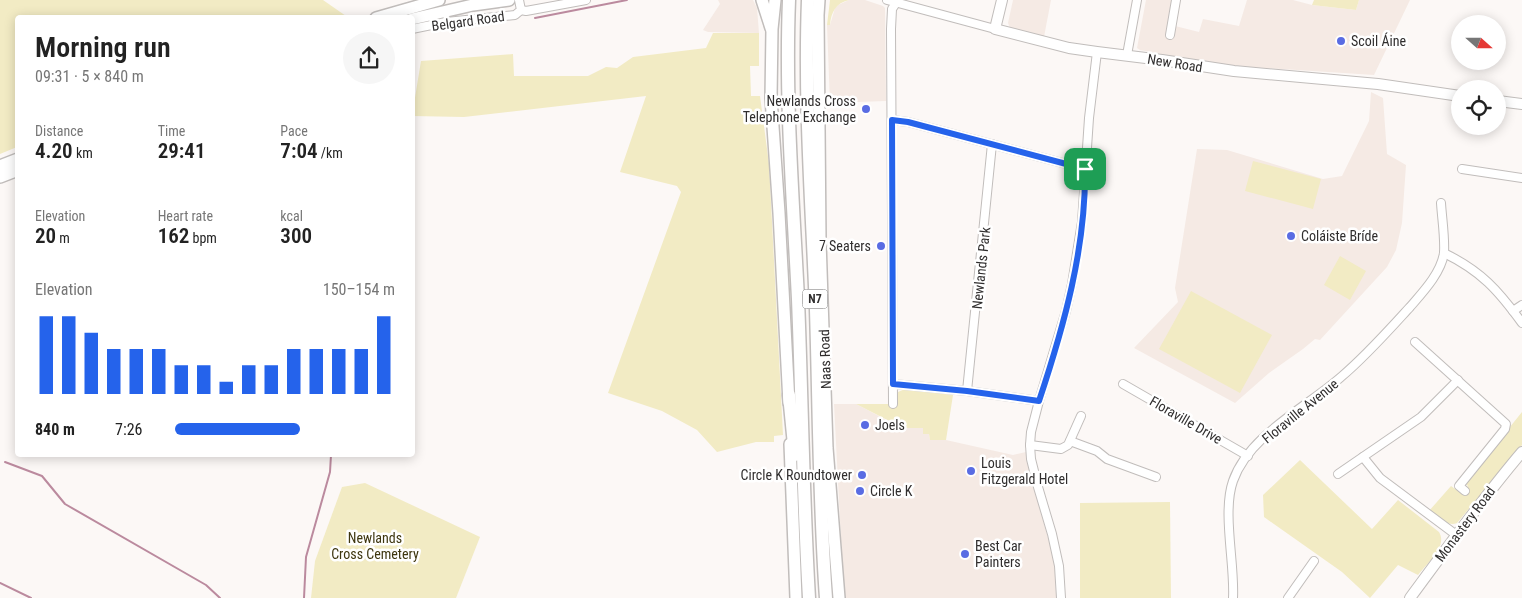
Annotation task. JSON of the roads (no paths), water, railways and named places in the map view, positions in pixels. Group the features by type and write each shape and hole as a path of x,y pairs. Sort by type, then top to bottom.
{"highway":[{"name":"Naas Road","path":"789,0 790,151 800,343 804,511 810,598"},
{"name":"Naas Road","path":"808,0 806,53 807,120 816,312 821,527 827,598"},
{"path":"789,395 796,461 804,511"},
{"name":"N7","path":"827,448 829,532 827,598"}],"main road":[{"name":"Belgard Road","path":"386,15 439,0"},
{"name":"Belgard Road","path":"415,18 473,5 509,0"},
{"path":"762,0 772,29"},
{"path":"775,0 772,29 771,98 789,395 796,598"},
{"name":"Naas Road","path":"820,0 820,202 827,448 839,598"},
{"path":"0,166 15,160"},
{"path":"0,177 15,171"}],"street":[{"name":"Belgard Road","path":"519,0 521,10"},
{"name":"Belgard Road","path":"415,29 446,22 515,15 521,10 526,11 586,0"},
{"name":"New Road","path":"887,0 1063,47 1234,71 1378,84 1451,95"},
{"path":"995,29 1002,0"},
{"path":"1127,55 1137,0"},
{"path":"1170,35 1176,0"},
{"path":"893,404 891,29 892,9 896,2"},
{"path":"1061,598 1059,566 1031,459 1030,445 1031,432 1039,401 1066,311 1072,284 1082,222 1085,169 1097,52"},
{"path":"1506,102 1522,104"},
{"path":"892,120 908,122 1085,169"},
{"name":"Newlands Park","path":"967,391 992,144"},
{"path":"1462,169 1522,178"},
{"name":"Floraville Avenue","path":"1233,598 1230,495 1237,471 1248,456 1275,428 1342,377 1380,341 1430,285 1444,253 1441,203"},
{"path":"1444,253 1459,260 1483,276 1503,297 1522,323"},
{"path":"1513,311 1522,305"},
{"path":"1415,342 1506,424 1506,429 1459,486 1465,491"},
{"path":"1338,474 1421,417 1458,380"},
{"path":"893,384 967,391 1039,401"},
{"name":"Floraville Drive","path":"1123,384 1248,456"},
{"path":"1030,445 1061,449 1068,446 1081,416"},
{"path":"1070,441 1097,451 1107,459 1156,477"},
{"name":"Monastery Road","path":"1410,598 1455,534 1522,452"},
{"path":"1363,457 1380,478 1455,534"},
{"path":"1288,598 1314,562"}],"waterway":[{"path":"535,18 627,0"},
{"path":"304,598 306,557 330,472 331,457"},
{"path":"5,462 42,476 65,504 206,585 220,598"},
{"path":"0,583 31,598"}],"place":[{"name":"Scoil Áine","path":"1341,41"},
{"name":"Newlands Cross Telephone Exchange","path":"866,109"},
{"name":"Coláiste Bríde","path":"1291,236"},
{"name":"7 Seaters","path":"881,246"},
{"name":"Joels","path":"865,425"},
{"name":"Louis Fitzgerald Hotel","path":"971,471"},
{"name":"Circle K Roundtower","path":"862,475"},
{"name":"Circle K","path":"860,491"},
{"name":"Best Car Painters","path":"965,554"}],"park label":[{"name":"Newlands Cross Cemetery","path":"375,546"}]}
